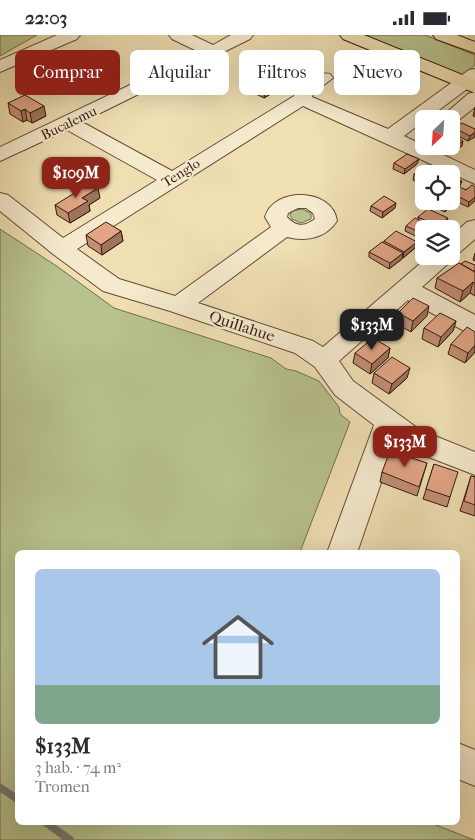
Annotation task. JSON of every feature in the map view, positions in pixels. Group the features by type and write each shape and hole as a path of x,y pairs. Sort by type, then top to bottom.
{"main road":[{"path":"349,35 471,81"},
{"path":"442,35 475,48"}],"street":[{"path":"0,67 71,35"},
{"path":"178,35 210,50"},
{"name":"Bucalemu","path":"218,50 244,35"},
{"path":"436,110 471,81"},
{"name":"Bucalemu","path":"0,155 130,93"},
{"name":"Tenglo","path":"61,249 302,99 303,95"},
{"path":"460,110 475,98"},
{"path":"302,99 390,137 415,142"},
{"path":"69,123 171,179"},
{"path":"390,137 415,124"},
{"path":"438,155 475,178"},
{"name":"Quillahue","path":"0,200 61,249 111,285 179,305 304,347 324,359 344,388 410,439 475,464"},
{"path":"460,241 475,227"},
{"path":"179,305 285,228"},
{"path":"324,359 433,265"},
{"path":"406,289 475,326"},
{"path":"343,550 388,423"},
{"path":"460,762 475,768"}],"green space":[{"path":"0,35 37,35 0,56"},
{"path":"364,35 425,35 475,55 475,65 463,75 420,58 420,50 401,50"},
{"path":"302,209 311,213 311,219 301,223 292,219 290,215 292,211"},
{"path":"0,229 58,267 114,308 271,358 286,369 296,371 319,381 339,407 340,414 350,422 301,550 15,550 15,825 436,825 474,840 0,840"}],"building":[{"path":"25,95 44,106 30,113 25,109 21,111 8,103"},
{"path":"462,123 475,129 475,132 470,136 460,131 460,124"},
{"path":"407,154 419,159 405,169 394,163"},
{"path":"91,183 98,188 82,198 88,201 68,213 55,205"},
{"path":"472,185 475,187 475,197 469,202 460,197 460,187 466,190"},
{"path":"384,196 396,203 383,212 371,206"},
{"path":"427,210 430,210 448,218 446,220 425,220 418,217"},
{"path":"415,218 419,220 415,220 415,230 406,226"},
{"path":"106,222 121,231 101,245 86,235"},
{"path":"396,231 415,241 415,244 404,252 384,241"},
{"path":"382,242 403,253 390,263 369,252"},
{"path":"465,261 475,265 475,272 461,264"},
{"path":"460,264 475,272 475,284 473,282 463,291 437,278"},
{"path":"413,298 429,306 413,321 398,313"},
{"path":"440,313 456,321 441,337 424,328"},
{"path":"467,327 475,332 475,345 468,353 451,344"},
{"path":"373,338 390,348 372,364 355,353"},
{"path":"392,357 410,368 392,384 374,373"},
{"path":"390,451 427,463 419,487 382,472"},
{"path":"434,464 458,472 450,497 426,489"},
{"path":"471,476 475,477 475,505 464,501"}],"waterway":[{"path":"0,787 15,798"},
{"path":"50,825 70,840"}]}
